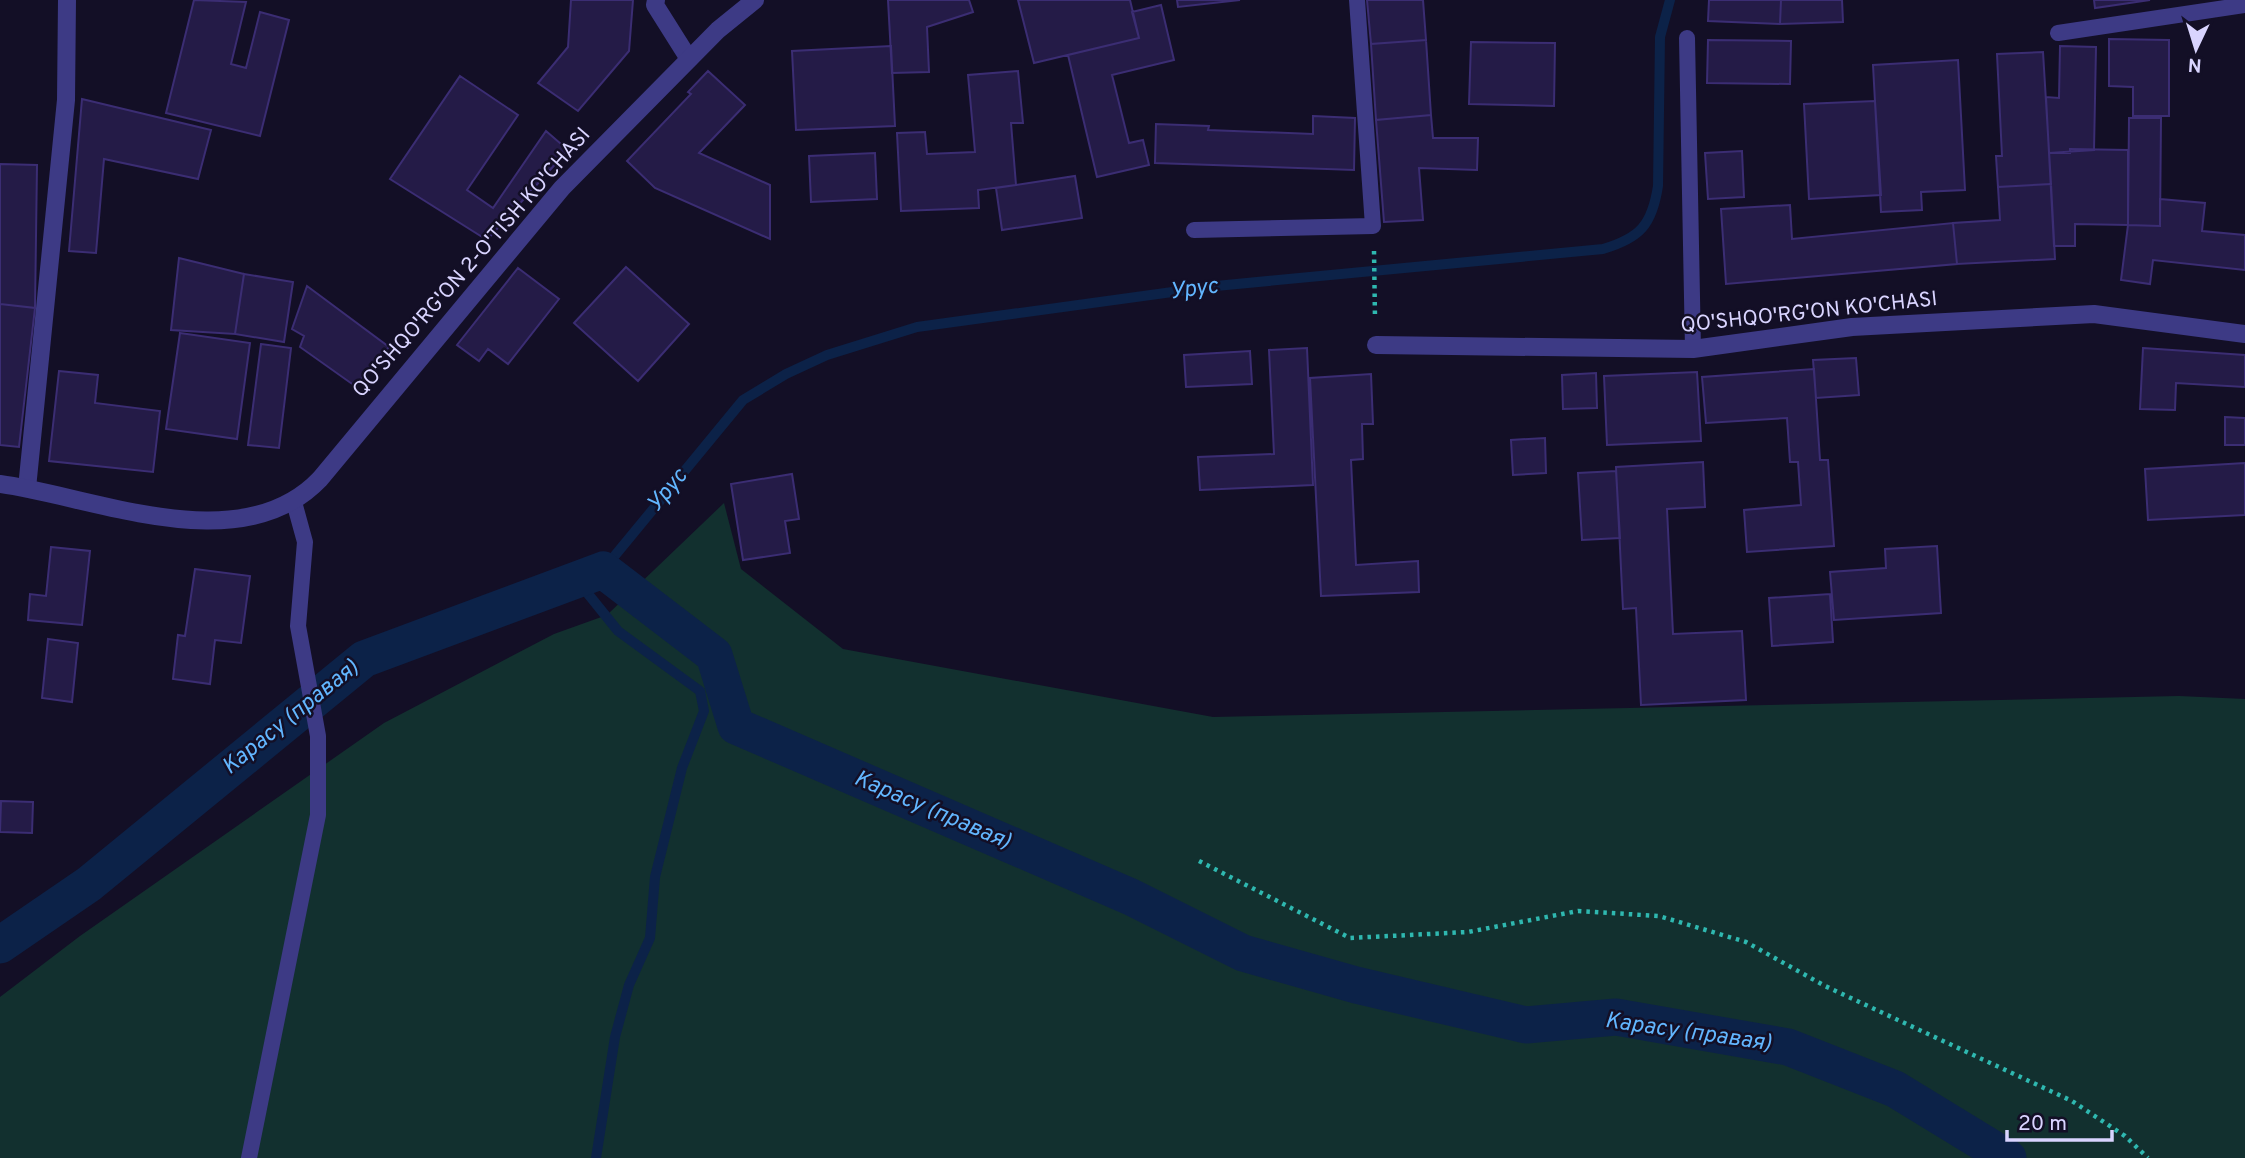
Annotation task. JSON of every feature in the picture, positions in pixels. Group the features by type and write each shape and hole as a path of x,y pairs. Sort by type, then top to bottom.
{"street":[{"path":"27,488 66,100 67,0"},
{"path":"656,0 656,5 689,59"},
{"name":"QO'SHQO'RG'ON 2-O'TISH KO'CHASI","path":"295,502 320,479 562,188 689,59 755,0"},
{"name":"QO'SHQO'RG'ON KO'CHASI","path":"1376,345 1693,349 1852,327 2094,314 2245,334"},
{"path":"0,484 159,517 208,519 251,516 295,502"}],"lane":[{"path":"1194,230 1373,226 1357,0"},
{"path":"2058,33 2245,5"},
{"path":"1687,38 1693,349"},
{"path":"249,1158 318,815 318,736 298,626 305,542 295,502"}],"path":[{"path":"1373,226 1376,345"},
{"path":"1199,861 1350,938 1468,933 1578,911 1659,916 1746,942 1825,986 2072,1101 2125,1136 2148,1158"}],"green space":[{"path":"724,503 741,569 843,649 1213,717 2179,696 2245,699 2245,1158 0,1158 0,997 80,936 384,723 554,634 607,615"}],"building":[{"path":"194,0 246,2 231,64 246,68 260,12 289,20 260,136 166,113"},
{"path":"571,0 633,0 629,51 578,111 538,83 568,47"},
{"path":"888,0 969,0 973,12 927,27 929,72 892,73"},
{"path":"1018,0 1130,0 1139,38 1034,63"},
{"path":"1177,0 1240,0 1178,7"},
{"path":"1367,0 1423,0 1426,40 1371,44"},
{"path":"1709,0 1781,0 1780,24 1708,21"},
{"path":"1781,0 1842,0 1843,22 1780,24"},
{"path":"2094,0 2150,0 2095,8"},
{"path":"1161,5 1174,60 1112,75 1129,143 1143,140 1149,165 1097,177 1068,55 1139,38 1132,12"},
{"path":"2109,39 2169,40 2169,116 2133,116 2133,87 2109,86"},
{"path":"1426,40 1431,115 1376,120 1371,44"},
{"path":"1708,40 1791,41 1790,84 1707,83"},
{"path":"1471,42 1555,43 1554,106 1469,104"},
{"path":"891,46 895,126 796,130 792,51"},
{"path":"2060,46 2096,47 2094,150 2049,153 2046,97 2059,98"},
{"path":"2043,52 2051,184 1998,187 1996,156 2002,156 1997,54"},
{"path":"1958,60 1965,190 1921,192 1922,210 1881,212 1873,65"},
{"path":"708,71 745,105 699,153 770,185 770,239 655,188 627,161 691,94 688,92"},
{"path":"1018,71 1023,123 1011,123 1016,185 978,190 979,208 901,211 897,133 925,132 927,154 975,152 968,75"},
{"path":"460,76 518,115 467,190 493,208 546,131 568,150 487,240 390,179"},
{"path":"82,99 211,130 198,179 104,159 96,253 69,251"},
{"path":"1875,101 1881,195 1809,199 1804,104"},
{"path":"1431,115 1433,138 1478,138 1477,170 1419,168 1423,220 1384,222 1376,120"},
{"path":"1313,116 1355,118 1354,170 1155,163 1156,124 1209,126 1208,130 1313,134"},
{"path":"2129,118 2161,118 2160,226 2128,225"},
{"path":"2070,149 2128,150 2128,225 2075,224 2075,246 2054,246 2049,153 2070,153"},
{"path":"1742,151 1744,197 1708,199 1705,153"},
{"path":"875,153 877,199 811,202 809,156"},
{"path":"0,164 37,165 35,308 0,304"},
{"path":"1075,176 1082,218 1002,230 996,188"},
{"path":"2051,184 2055,259 1957,264 1953,223 2000,220 1998,187"},
{"path":"2160,199 2205,203 2202,231 2245,235 2245,270 2153,260 2150,284 2121,280 2128,225 2160,226"},
{"path":"1790,205 1792,239 1953,223 1957,264 1726,284 1721,209"},
{"path":"179,258 244,274 235,334 171,330"},
{"path":"626,267 689,324 638,381 574,323"},
{"path":"518,268 559,299 508,364 488,349 479,361 457,345"},
{"path":"244,274 293,282 284,342 235,334"},
{"path":"307,286 389,347 355,386 300,347 304,336 292,329"},
{"path":"0,304 35,308 19,447 0,445"},
{"path":"180,333 250,343 237,439 166,429"},
{"path":"261,344 291,348 279,448 248,445"},
{"path":"1307,348 1313,485 1200,490 1198,457 1274,454 1269,350"},
{"path":"2143,348 2245,355 2245,387 2176,383 2175,410 2140,409"},
{"path":"1250,351 1252,384 1186,387 1184,355"},
{"path":"1856,358 1859,395 1816,398 1813,360"},
{"path":"1814,369 1820,460 1828,460 1834,546 1747,552 1744,510 1801,505 1798,462 1790,462 1787,418 1706,423 1702,377"},
{"path":"59,371 98,375 95,403 160,411 153,472 49,461"},
{"path":"1697,372 1701,441 1607,445 1604,376"},
{"path":"1596,373 1597,408 1563,409 1562,375"},
{"path":"1371,374 1373,424 1362,424 1363,459 1351,460 1356,565 1418,561 1419,592 1321,596 1310,378"},
{"path":"2225,417 2245,418 2245,445 2225,445"},
{"path":"1545,438 1546,473 1513,475 1511,440"},
{"path":"1703,462 1705,507 1667,509 1673,634 1742,631 1746,700 1641,705 1636,608 1623,609 1616,467"},
{"path":"2245,463 2245,515 2148,520 2145,469"},
{"path":"1616,471 1620,538 1582,540 1578,473"},
{"path":"792,474 799,519 785,521 790,553 743,560 731,484"},
{"path":"1937,546 1941,613 1834,620 1830,572 1886,568 1885,549"},
{"path":"51,547 90,551 82,625 28,620 30,594 46,596"},
{"path":"195,569 250,576 241,643 215,640 210,684 173,679 178,635 185,636"},
{"path":"1830,594 1833,642 1772,646 1769,598"},
{"path":"48,639 78,643 72,702 42,698"},
{"path":"1,801 33,802 32,833 0,832"}],"waterway":[{"name":"Урус","path":"603,570 743,400 786,374 827,355 917,327 1216,286 1603,249 1626,240 1635,235 1648,220 1658,186 1660,37 1670,0"},
{"name":"Карасу (правая)","path":"0,945 89,884 364,659 603,570 714,655 736,726 1131,897 1243,953 1356,985 1526,1025 1616,1017 1788,1047 1895,1089 2008,1158"},
{"path":"576,579 618,631 700,691 704,711 682,768 655,877 650,938 629,985 615,1037 596,1158"}]}
